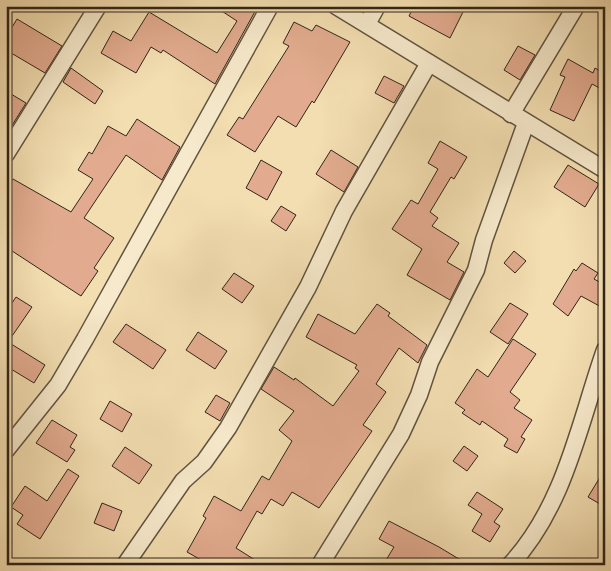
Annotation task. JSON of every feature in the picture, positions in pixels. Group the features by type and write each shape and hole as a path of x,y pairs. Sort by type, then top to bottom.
{"street":[{"path":"6,154 98,6"},
{"path":"6,450 58,385 270,6"},
{"path":"336,6 605,170"},
{"path":"367,24 377,6"},
{"path":"511,114 576,6"},
{"path":"124,565 184,481 204,462 228,428 308,287 344,211 429,64"},
{"path":"320,565 401,434 419,395 430,362 476,270 484,240 526,123"},
{"path":"510,565 540,527 570,462 605,350"}],"building":[{"path":"214,6 258,6 215,84 163,50 161,53 151,47 136,73 101,53 113,31 131,41 149,12 217,53 237,21"},
{"path":"414,6 466,6 450,38 409,16"},
{"path":"17,19 62,46 45,73 6,50 6,37"},
{"path":"294,22 312,31 316,25 350,42 314,103 312,101 296,127 278,116 255,152 227,135 239,117 243,119 289,46 283,43"},
{"path":"518,46 535,55 520,80 504,70"},
{"path":"568,59 593,73 595,68 605,74 605,91 592,84 574,121 550,110 565,77 560,75"},
{"path":"71,68 103,91 95,104 63,82"},
{"path":"384,76 404,86 394,103 375,93"},
{"path":"6,91 26,103 6,135"},
{"path":"137,119 180,147 162,180 126,155 84,218 114,238 94,268 98,271 81,296 6,247 6,189 13,179 71,212 93,179 78,170 89,152 92,154 108,126 126,136"},
{"path":"440,141 467,157 454,179 451,177 430,212 438,218 432,226 459,243 447,262 464,272 450,300 407,275 422,249 392,229 411,200 418,204 438,169 428,163"},
{"path":"331,150 358,167 344,192 316,174"},
{"path":"261,160 282,172 267,200 246,188"},
{"path":"568,165 599,184 585,207 554,187"},
{"path":"281,206 296,215 286,231 271,221"},
{"path":"514,251 526,261 515,273 504,263"},
{"path":"582,263 598,273 594,279 605,285 605,309 581,296 568,316 553,304 574,269 576,271"},
{"path":"234,273 254,286 242,303 222,289"},
{"path":"16,297 32,307 8,342 45,365 34,383 6,366 6,312"},
{"path":"510,303 528,314 508,344 490,332"},
{"path":"377,304 390,313 388,316 427,345 418,363 399,348 376,384 386,392 363,425 372,431 319,508 292,492 283,506 271,499 262,514 257,511 236,548 263,565 210,565 187,552 206,518 203,516 214,496 241,511 262,476 269,480 292,441 279,430 294,411 261,389 274,367 294,380 295,378 333,406 359,371 355,368 357,365 306,337 318,314 355,334"},
{"path":"126,324 166,350 153,369 113,342"},
{"path":"198,332 227,351 215,369 186,350"},
{"path":"513,339 536,354 510,392 520,400 514,408 532,420 521,437 525,439 517,453 504,446 508,439 482,421 480,425 462,413 465,410 455,403 477,369 488,377"},
{"path":"216,395 230,403 220,421 205,412"},
{"path":"110,401 132,414 122,432 100,419"},
{"path":"52,420 77,435 70,447 75,450 67,462 36,443"},
{"path":"464,446 478,456 467,471 453,461"},
{"path":"125,447 152,465 139,484 112,466"},
{"path":"68,469 79,476 40,539 17,524 23,515 11,507 25,486 47,501"},
{"path":"605,469 605,507 588,497"},
{"path":"477,492 503,509 494,522 500,526 490,542 472,531 482,514 468,505"},
{"path":"102,503 122,511 114,531 94,523"},
{"path":"389,521 469,565 383,565 394,547 379,539"}]}
